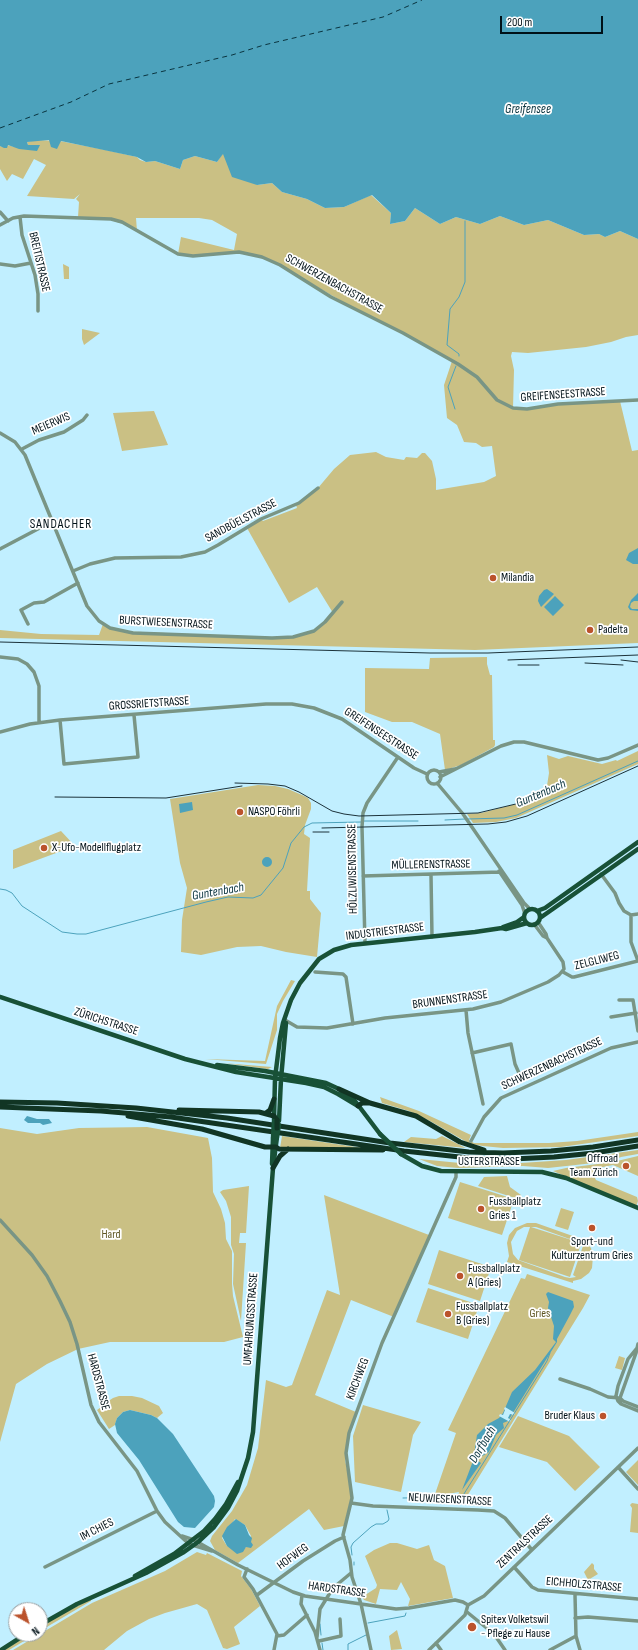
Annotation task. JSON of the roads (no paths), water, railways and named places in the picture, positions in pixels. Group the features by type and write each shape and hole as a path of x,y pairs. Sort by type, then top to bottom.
{"highway":[{"path":"338,1090 370,1103 418,1116 460,1142 494,1153"},
{"path":"266,1113 270,1110 274,1099"},
{"path":"0,1102 78,1104 152,1110 227,1118 407,1145 494,1153 566,1150 638,1140"},
{"path":"358,1106 362,1103 370,1103"},
{"path":"0,1107 102,1111 203,1120 404,1151 463,1157 519,1159 580,1155 638,1146"},
{"path":"152,1110 202,1110 266,1113 276,1119 277,1128"},
{"path":"102,1111 195,1128 266,1147 274,1147 279,1149 404,1151"},
{"path":"273,1168 280,1156 288,1150"}],"main road":[{"path":"530,909 537,911 545,908 638,842"},
{"path":"537,921 601,874 638,850"},
{"name":"INDUSTRIESTRASSE","path":"502,928 524,915 530,909"},
{"path":"537,911 537,921"},
{"path":"524,915 527,923"},
{"name":"INDUSTRIESTRASSE","path":"278,1076 280,1038 294,994 304,975 312,965 322,957 334,950 346,946 502,928 506,929 537,921"},
{"name":"ZÜRICHSTRASSE","path":"0,997 185,1059 236,1072 278,1076"},
{"name":"INDUSTRIESTRASSE","path":"278,1076 286,1024 285,1020"},
{"name":"USTERSTRASSE","path":"278,1076 319,1081 338,1090 355,1101 358,1106"},
{"name":"USTERSTRASSE","path":"278,1076 324,1087 341,1095 358,1106 368,1116 380,1134 401,1154 422,1166 441,1171 456,1172 542,1172 578,1182 638,1208"},
{"name":"UMFAHRUNGSSTRASSE","path":"276,1119 274,1099 278,1076"},
{"name":"UMFAHRUNGSSTRASSE","path":"48,1620 77,1604 165,1564 214,1527 238,1491 253,1432 273,1168 278,1076"},
{"name":"UMFAHRUNGSSTRASSE","path":"275,1138 277,1128"},
{"path":"1,1650 14,1642"}],"street":[{"path":"0,212 8,221"},
{"name":"SCHWERZENBACHSTRASSE","path":"0,225 20,217 111,218 129,226 178,254 193,256 239,252 256,255 274,262 337,300 403,333 464,368 477,377 497,400 513,408"},
{"name":"BREITISTRASSE","path":"20,217 22,235 35,274 38,294 38,312"},
{"path":"0,264 15,266 31,263"},
{"name":"GREIFENSEESTRASSE","path":"513,408 527,410 558,404 638,400"},
{"name":"MEIERWIS","path":"22,449 39,440 64,432 83,420 87,415"},
{"name":"BURSTWIESENSTRASSE","path":"0,433 12,440 22,449 30,463 87,606 99,621 115,630 133,633 272,638 294,637 314,631 325,622 342,602"},
{"name":"SANDBÜELSTRASSE","path":"73,571 90,564 115,558 180,557 204,552 218,546 261,519 299,503 318,488"},
{"path":"0,549 53,520"},
{"path":"28,624 21,610 34,603 44,602 78,583"},
{"path":"0,657 18,660 27,664 34,672 38,681 40,722"},
{"name":"GROSSRIETSTRASSE","path":"0,732 40,722 60,720 266,704 300,705"},
{"name":"GREIFENSEESTRASSE","path":"300,705 323,711 342,719 414,768 427,774"},
{"path":"60,720 64,764 138,757 134,715"},
{"path":"437,783 440,777 455,769 501,746 519,741 598,760 608,758 638,745"},
{"name":"HÖLZLIWISENSTRASSE","path":"365,943 362,819 367,803 398,757"},
{"path":"455,769 439,772 432,770 427,774 428,781 437,783 464,816 524,903 530,909"},
{"path":"439,772 440,777"},
{"path":"494,859 500,872 522,905 524,915"},
{"path":"500,872 506,875"},
{"name":"MÜLLERENSTRASSE","path":"363,876 500,872"},
{"path":"601,874 615,893 621,907 631,915 638,914"},
{"name":"INDUSTRIESTRASSE","path":"431,875 432,937"},
{"path":"631,915 631,942 638,961"},
{"path":"537,921 543,936 547,938 564,965 563,972"},
{"name":"ZELGLIWEG","path":"563,972 574,977 638,961"},
{"path":"315,972 343,974 346,977 353,1024"},
{"name":"BRUNNENSTRASSE","path":"294,1026 327,1028 385,1018 484,1007 501,1002 548,982 563,972"},
{"path":"619,1000 633,1000 638,1031"},
{"path":"466,1010 472,1053 483,1104"},
{"path":"611,1017 636,1013"},
{"path":"285,1020 294,1026 285,1032"},
{"name":"SCHWERZENBACHSTRASSE","path":"471,1141 484,1117 501,1098 604,1050 623,1044 638,1042"},
{"path":"472,1053 510,1044 515,1064 522,1080"},
{"name":"KIRCHWEG","path":"370,1650 361,1604 351,1573 350,1560 344,1537 344,1526 351,1504 352,1493 346,1453 348,1433 382,1343 456,1177 456,1172"},
{"name":"HARDSTRASSE","path":"0,1220 27,1248 47,1276 65,1310 78,1349 88,1396 95,1414 104,1429 136,1471 158,1511 170,1527 191,1545 212,1551"},
{"path":"637,1346 636,1353 618,1398 621,1404 638,1411"},
{"path":"560,1379 608,1397 618,1398 638,1407"},
{"name":"ZENTRALSTRASSE","path":"468,1605 484,1596 638,1448"},
{"path":"618,1467 638,1489"},
{"name":"NEUWIESENSTRASSE","path":"351,1504 490,1510 505,1518 532,1550"},
{"name":"IM CHIES","path":"45,1567 158,1511"},
{"name":"HARDSTRASSE","path":"181,1536 196,1541 247,1569 302,1595 396,1609 455,1600 468,1605"},
{"name":"HOFWEG","path":"256,1595 275,1583 303,1561 344,1537"},
{"name":"EICHHOLZSTRASSE","path":"514,1567 535,1590 575,1595 638,1599"},
{"path":"247,1569 244,1577 276,1630 277,1636 274,1650"},
{"path":"317,1637 319,1611 325,1599 333,1588 351,1573"},
{"path":"302,1595 302,1604 319,1642 320,1650"},
{"path":"575,1595 576,1636 580,1650"},
{"path":"428,1650 467,1612 468,1605"},
{"path":"467,1612 495,1635 505,1650"},
{"path":"277,1636 284,1635 307,1615"},
{"path":"575,1618 588,1617 638,1621"},
{"path":"319,1642 341,1636 340,1619"},
{"path":"550,1650 576,1636"},
{"path":"436,1643 441,1650"}],"water":[{"name":"Greifensee","path":"0,0 638,0 638,239 620,231 605,237 599,234 584,235 548,220 524,225 500,216 480,224 456,217 440,224 415,208 405,221 390,224 391,213 372,195 344,207 325,208 307,199 282,192 272,183 257,185 232,177 223,154 217,162 195,156 183,160 180,169 155,161 146,162 137,157 61,141 57,149 51,147 49,140 27,142 28,145 40,145 37,151 19,149 8,145 7,148 4,148 0,146"},
{"path":"638,548 638,564 633,564 626,560 629,553"},
{"path":"547,589 554,594 541,607 538,601 539,596 544,590"},
{"path":"638,593 638,601 631,603 630,607 632,609 638,609 638,611 630,610 628,607 631,600"},
{"path":"555,596 564,605 553,616 544,607"},
{"path":"192,802 193,810 180,813 179,804"},
{"path":"267,857 272,862 267,867 262,862"},
{"path":"27,1116 37,1119 49,1119 52,1123 43,1125 40,1123 28,1123 24,1120"},
{"name":"Dorfbach","path":"548,1292 573,1301 574,1307 557,1339 557,1342 508,1421 503,1423 504,1428 496,1435 489,1452 477,1460 481,1463 462,1490 473,1461 477,1435 488,1424 499,1418 503,1413 512,1392 535,1370 556,1342 553,1339 554,1326 548,1308 549,1302 546,1294"},
{"path":"130,1410 157,1418 173,1434 214,1496 214,1507 195,1528 184,1527 178,1522 139,1460 117,1433 115,1424 117,1418 123,1412"},
{"path":"236,1519 245,1525 249,1535 252,1538 251,1542 253,1545 251,1548 246,1547 243,1552 237,1554 227,1546 222,1536 227,1527"}],"waterway":[{"path":"459,356 459,354 447,345 450,309 459,297 465,282 465,221"},
{"path":"455,409 448,387 456,366"},
{"name":"Guntenbach","path":"468,819 504,818 517,815 638,761"},
{"name":"Guntenbach","path":"445,820 465,819"},
{"name":"Guntenbach","path":"364,821 418,821"},
{"name":"Guntenbach","path":"0,889 12,893 22,906 62,932 86,934 228,897 253,898 261,895 283,868 291,843 304,827 312,823 361,822"},
{"name":"Dorfbach","path":"403,1498 462,1497 547,1361 550,1353"},
{"name":"Dorfbach","path":"352,1555 351,1547 353,1543 371,1527 388,1521 387,1510"},
{"name":"Dorfbach","path":"368,1623 405,1616 406,1613"},
{"name":"Dorfbach","path":"320,1624 321,1635"},
{"name":"Dorfbach","path":"348,1650 348,1644 366,1635"},
{"name":"Dorfbach","path":"322,1643 323,1650"}],"railway":[{"path":"0,642 430,653 488,653 638,647"},
{"path":"508,660 638,655"},
{"path":"621,660 638,662"},
{"path":"585,663 623,665"},
{"path":"518,665 539,665"},
{"path":"322,828 488,824 506,822 527,816 638,766"},
{"path":"235,783 285,786 299,792 332,811 359,816 478,813 520,803 553,790"},
{"path":"55,797 166,798 242,786"},
{"path":"313,832 329,832"}],"place":[{"name":"Milandia","path":"493,578"},
{"name":"Padelta","path":"590,630"},
{"name":"NASPO Föhrli","path":"240,812"},
{"name":"X-Ufo-Modellflugplatz","path":"44,848"},
{"name":"Offroad Team Zürich","path":"626,1166"},
{"name":"Fussballplatz Gries 1","path":"481,1209"},
{"name":"Sport-und Kulturzentrum Gries","path":"592,1228"},
{"name":"Fussballplatz A (Gries)","path":"460,1276"},
{"name":"Fussballplatz B (Gries)","path":"448,1314"},
{"name":"Bruder Klaus","path":"603,1416"},
{"name":"Spitex Volketswil - Pflege zu Hause","path":"472,1627"}],"district":[{"name":"SANDACHER","path":"61,525"}],"park label":[{"name":"Hard","path":"111,1235"},
{"name":"Gries","path":"540,1314"}]}
